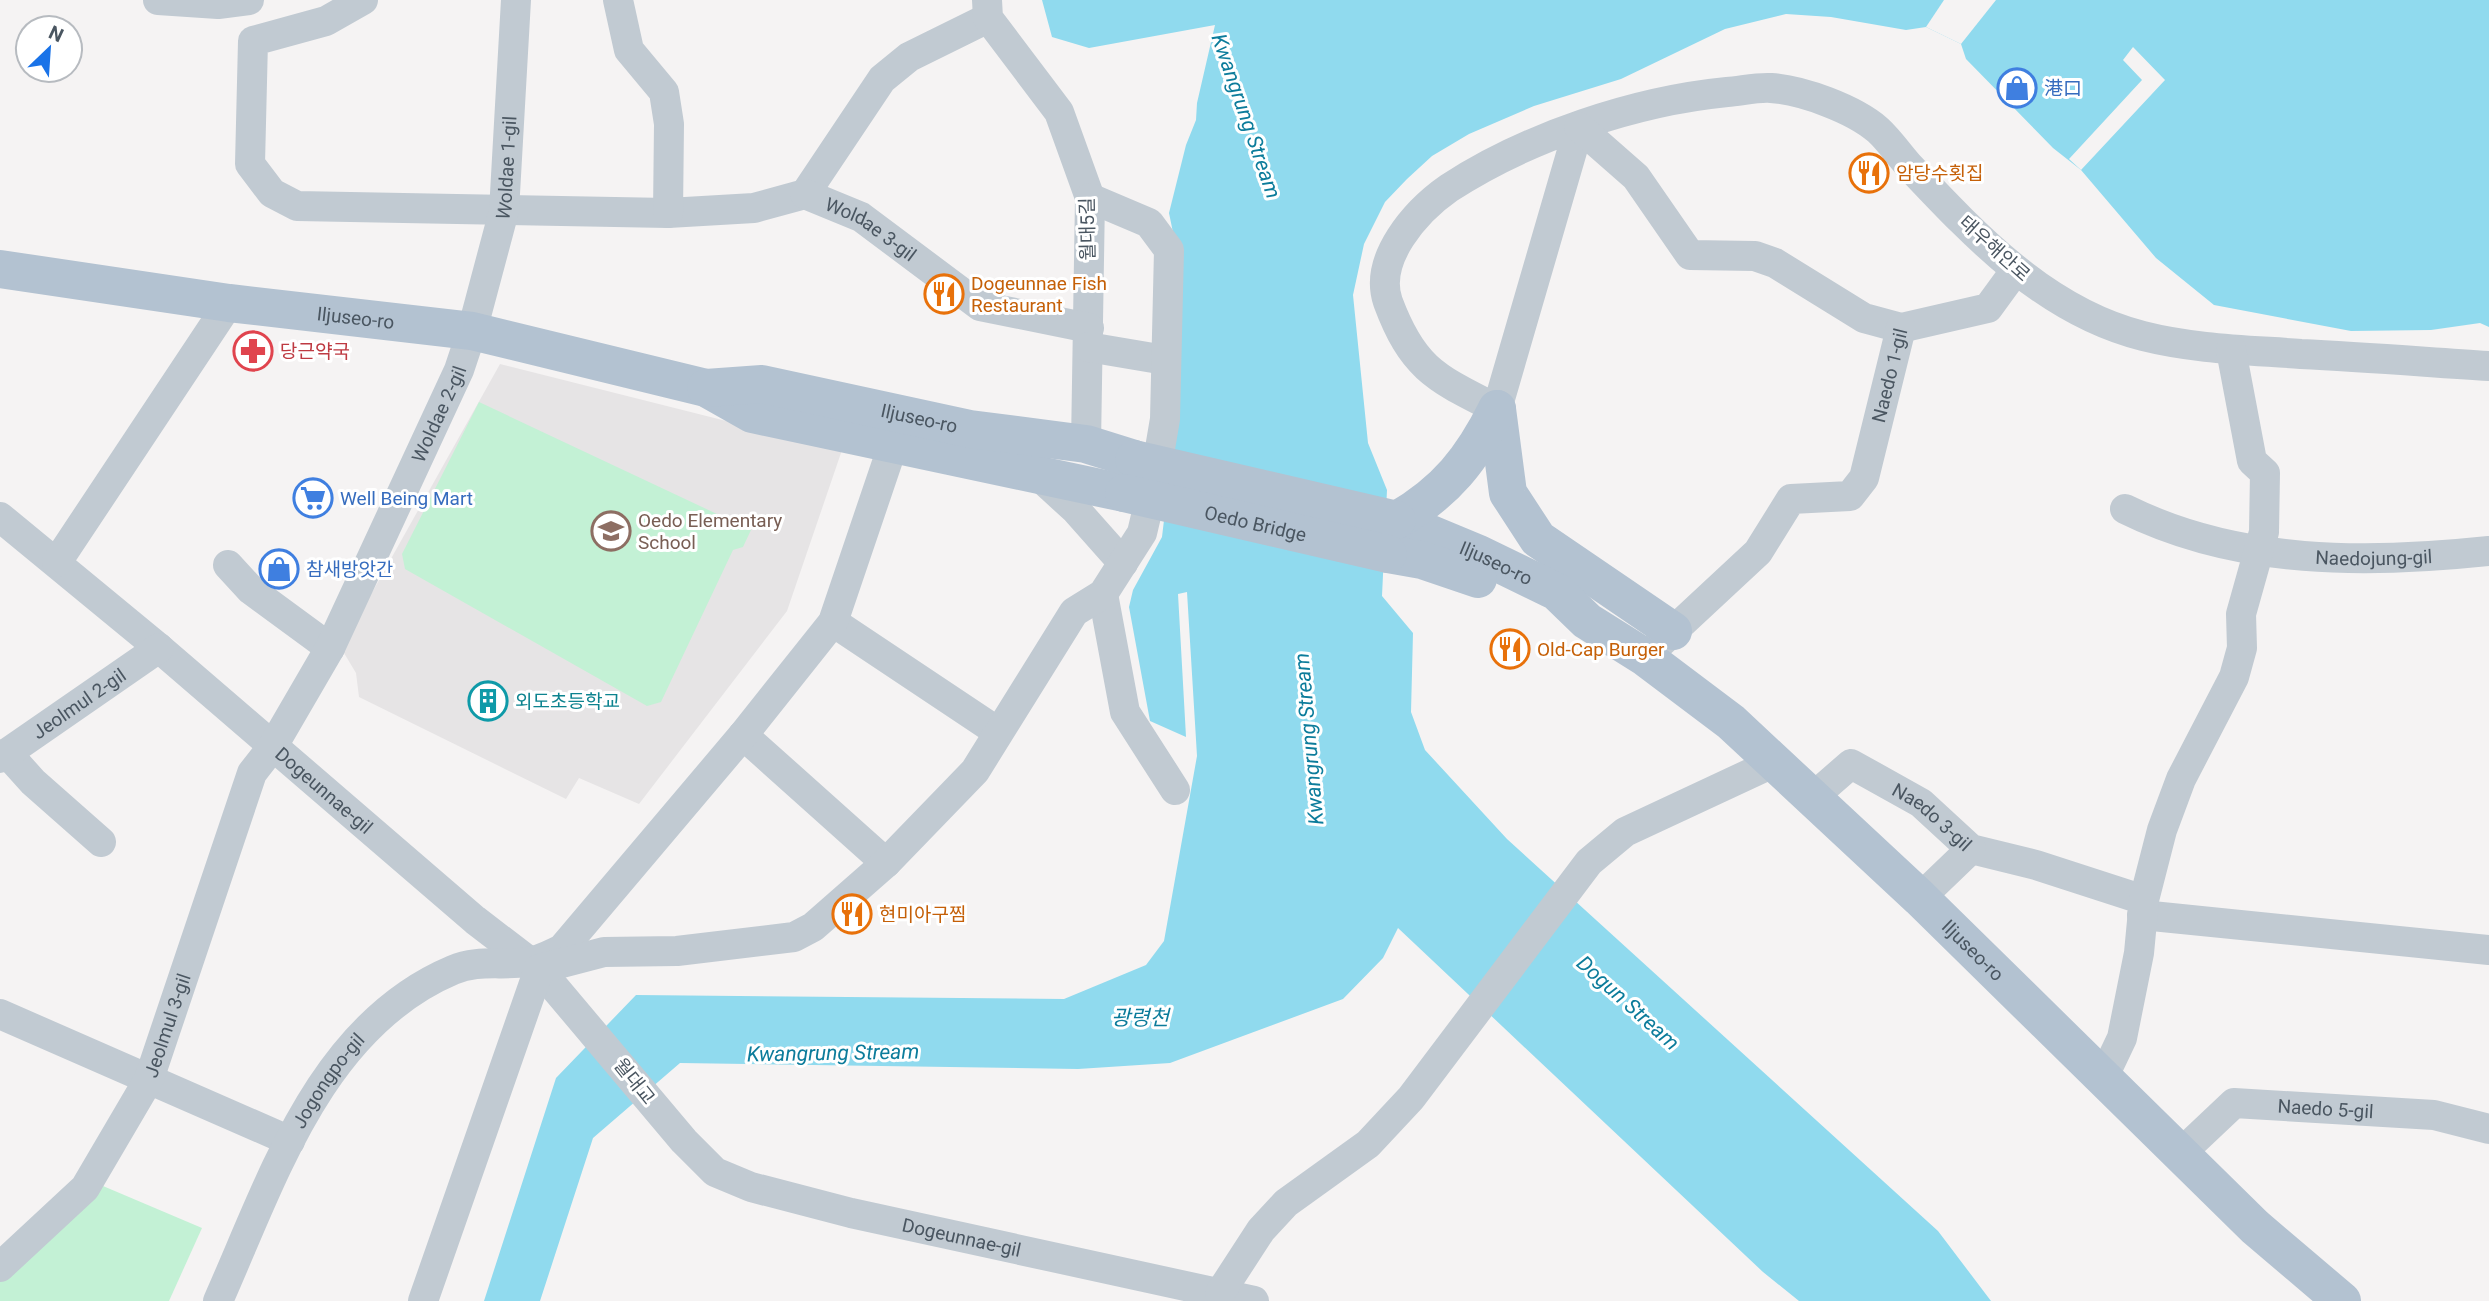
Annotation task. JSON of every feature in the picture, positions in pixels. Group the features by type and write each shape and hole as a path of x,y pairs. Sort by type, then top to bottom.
{"main road":[{"name":"Iljuseo-ro","path":"0,269 229,303 472,331 706,388 752,414 1041,478 1129,476"},
{"name":"Iljuseo-ro","path":"706,388 762,384 970,429 1086,444 1129,476"},
{"path":"1392,537 1477,450 1497,409"},
{"path":"1497,409 1508,492 1538,539 1673,631"},
{"name":"Oedo Bridge","path":"1129,476 1392,537"},
{"name":"Iljuseo-ro","path":"1392,537 1422,560 1473,577 1544,610 1587,621 1646,658 1731,722 1920,898 2255,1227 2342,1301"}],"street":[{"path":"158,0 218,4 249,0"},
{"name":"Woldae 3-gil","path":"363,0 326,21 253,41 250,164 272,193 297,206 668,213 754,208 805,194 860,217 980,306 1165,360"},
{"name":"Woldae 1-gil","path":"472,331 504,211 516,0"},
{"path":"618,0 629,50 664,92 669,124 668,213"},
{"name":"Woldae 3-gil","path":"805,194 882,79 909,57 988,9"},
{"name":"월대5길","path":"988,9 1059,113 1090,198 1086,444"},
{"name":"태우해안로","path":"1497,409 1440,381 1403,340 1384,291 1391,255 1408,226 1446,191 1494,162 1617,112 1701,94 1770,88 1811,96 1877,130 2015,271 2074,310 2141,336 2231,350 2489,366"},
{"path":"1497,409 1579,127"},
{"name":"Naedo 1-gil","path":"1579,127 1636,177 1690,255 1755,256 1775,263 1864,318 1901,328 1864,478 1850,496 1791,499 1758,552 1646,658"},
{"path":"534,966 604,952 677,951 794,937 813,926 886,863 975,771 1074,612 1103,594 1142,533 1156,478 1165,419 1169,250 1149,223 1090,198"},
{"path":"1901,328 1988,308 2015,271"},
{"path":"57,562 229,303"},
{"name":"Woldae 2-gil","path":"273,746 330,648 459,370 472,331"},
{"path":"2104,1078 2122,1038 2139,953 2143,908 2162,830 2181,779 2234,677 2242,648 2241,614 2264,532 2265,473 2252,461 2231,350"},
{"path":"423,1301 534,966 562,949 743,735 833,622 892,445"},
{"path":"1041,478 1076,510 1122,563"},
{"path":"2125,509 2154,523 2258,552"},
{"name":"Dogeunnae-gil","path":"0,517 159,648 475,920 534,966 586,1021"},
{"name":"Naedojung-gil","path":"2258,552 2347,560 2424,558 2489,551"},
{"path":"228,565 251,590 330,648"},
{"path":"1103,594 1125,712 1175,790"},
{"path":"833,622 998,732"},
{"name":"Jeolmul 2-gil","path":"4,755 159,648"},
{"path":"743,735 886,863"},
{"name":"Jeolmul 3-gil","path":"0,1267 85,1188 149,1079 252,773 273,746"},
{"path":"4,755 101,842"},
{"path":"1220,1293 1261,1230 1286,1203 1368,1144 1411,1098 1589,862 1625,832 1774,762"},
{"name":"Naedo 3-gil","path":"1812,798 1851,764 1921,803 1971,849 2036,865 2143,908 2489,950"},
{"path":"1920,898 1971,849"},
{"name":"Jogongpo-gil","path":"218,1301 290,1141 313,1098 349,1049 388,1010 454,969 478,962 534,966"},
{"path":"0,1014 290,1141"},
{"name":"월대교","path":"586,1021 684,1141"},
{"name":"Naedo 5-gil","path":"2180,1154 2234,1104 2434,1115 2489,1129"},
{"name":"Dogeunnae-gil","path":"684,1141 715,1172 751,1187 851,1213 1254,1301"}],"shaded area":[{"name":"Oedo Elementary School","path":"500,364 842,450 787,611 639,804 579,778 566,799 359,697 356,673 341,648"}],"green space":[{"path":"479,402 751,530 743,547 733,550 661,702 647,706 405,569 402,554"},
{"path":"103,1186 202,1228 169,1301 0,1301 0,1281"}],"water":[{"path":"1042,0 2489,0 2489,327 2480,323 2431,330 2351,331 2214,305 2156,258 2081,170 2053,148 1966,59 1961,44 1926,27 1906,30 1831,17 1786,14 1725,29 1621,79 1534,106 1469,134 1432,156 1385,202 1364,244 1353,295 1368,443 1387,490 1382,596 1413,633 1411,712 1425,750 1507,839 1938,1231 1991,1301 1799,1301 1763,1272 1398,928 1383,958 1343,999 1170,1063 1078,1069 680,1063 593,1138 540,1301 484,1301 556,1078 636,995 1064,999 1146,965 1164,941 1197,756 1187,592 1178,594 1186,737 1150,721 1129,607 1133,590 1162,537 1174,436 1176,247 1169,213 1186,145 1196,120 1197,103 1215,25 1089,48 1052,37"}],"pier":[{"path":"1944,0 1996,0 1961,44 1926,27"},
{"path":"2133,47 2165,80 2081,170 2069,159 2142,80 2123,60"}],"place":[{"name":"港口","path":"2017,88"},
{"name":"암당수횟집","path":"1869,173"},
{"name":"Dogeunnae Fish Restaurant","path":"944,294"},
{"name":"당근약국","path":"253,351"},
{"name":"Well Being Mart","path":"313,498"},
{"name":"Oedo Elementary School","path":"611,531"},
{"name":"참새방앗간","path":"279,569"},
{"name":"Old-Cap Burger","path":"1510,649"},
{"name":"외도초등학교","path":"488,701"},
{"name":"현미아구찜","path":"852,914"}],"water label":[{"name":"Kwangrung Stream","path":"1246,116"},
{"name":"Kwangrung Stream","path":"1309,739"},
{"name":"Dogun Stream","path":"1628,1003"},
{"name":"광령천","path":"1140,1018"},
{"name":"Kwangrung Stream","path":"833,1053"}]}
